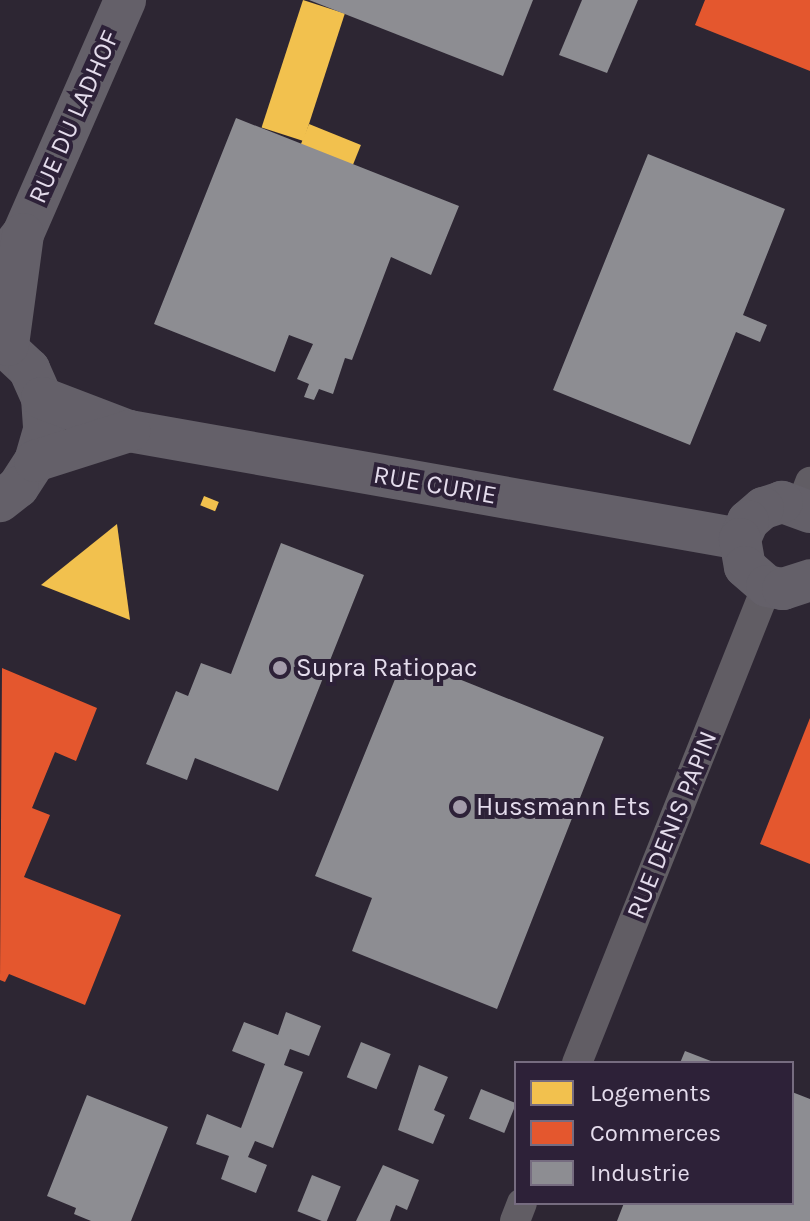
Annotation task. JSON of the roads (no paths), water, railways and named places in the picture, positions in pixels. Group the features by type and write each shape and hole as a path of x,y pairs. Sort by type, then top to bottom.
{"main road":[{"name":"RUE DU LADHOF","path":"4,344 11,248 125,0"},
{"path":"0,501 18,487 35,461 44,430 42,398 29,369 4,344"},
{"name":"RUE CURIE","path":"42,398 129,431 740,539"},
{"name":"RUE CURIE","path":"35,461 129,431"},
{"path":"807,500 782,502 763,508 748,521 740,539 745,567 767,586 783,589 810,580"}],"street":[{"name":"RUE DENIS PAPIN","path":"578,1061 767,586"}],"place":[{"name":"Supra Ratiopac","path":"280,668"},
{"name":"Hussmann Ets","path":"460,807"}]}
